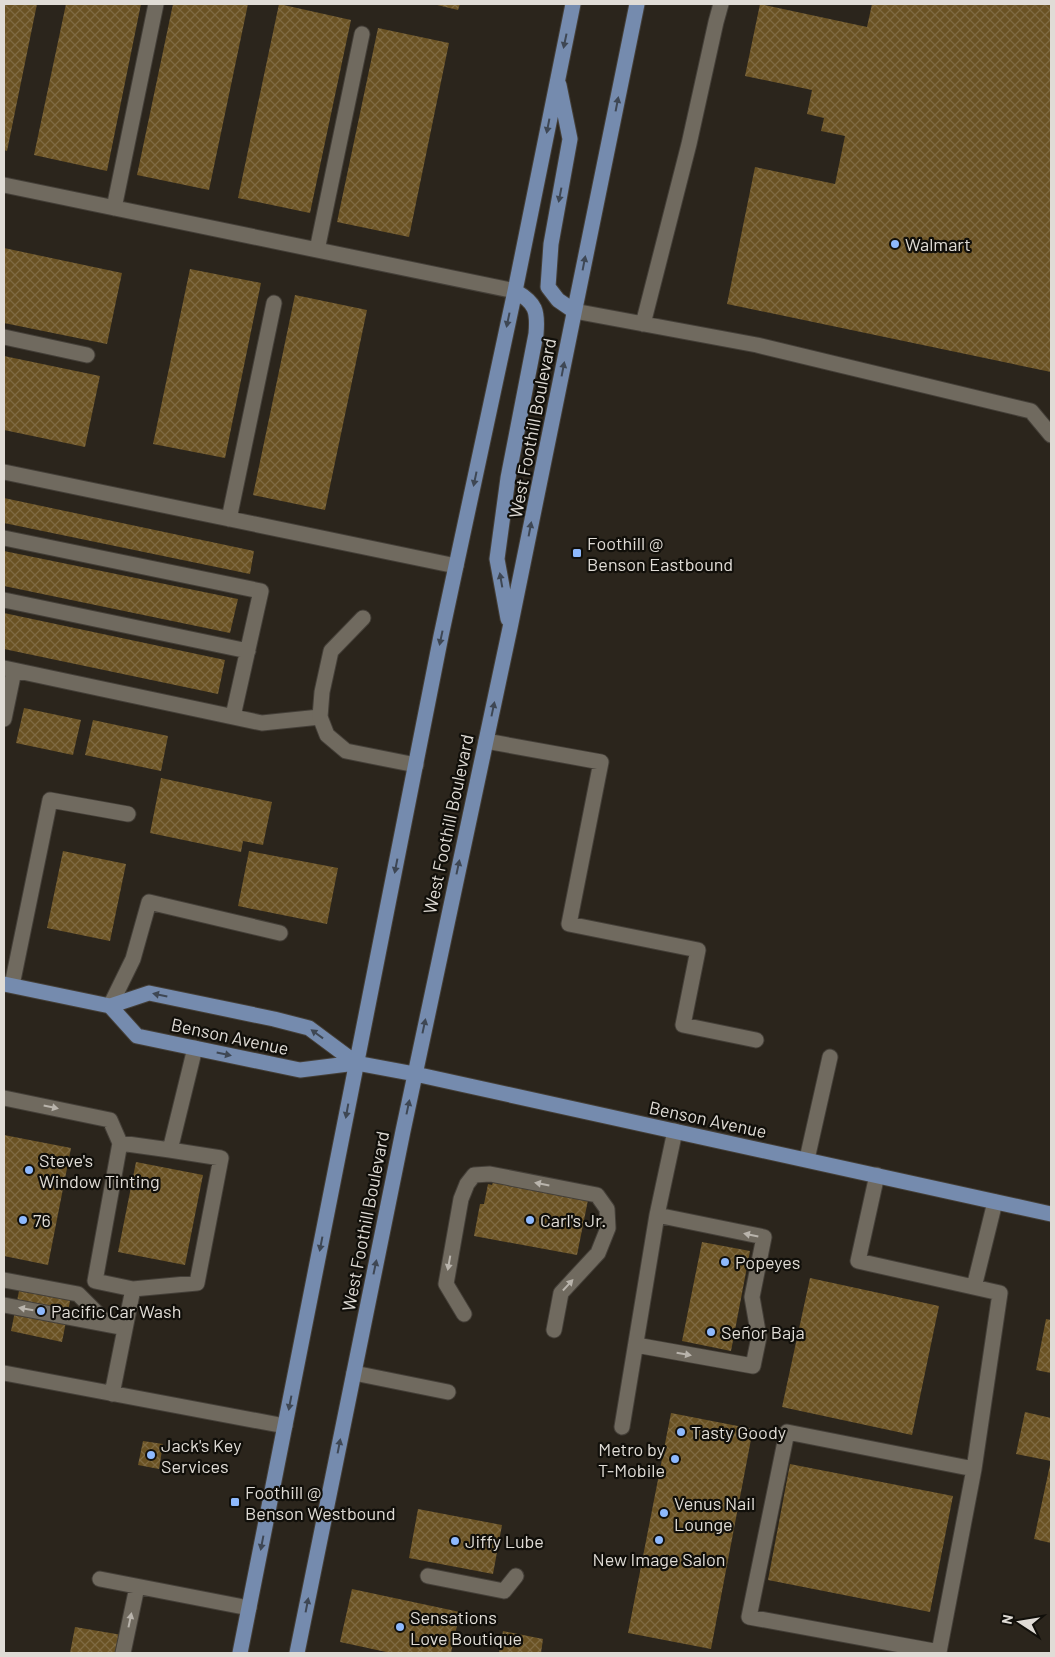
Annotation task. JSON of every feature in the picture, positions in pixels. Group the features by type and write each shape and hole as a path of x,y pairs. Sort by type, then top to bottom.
{"main road":[{"path":"240,1653 456,566 515,291 573,4"},
{"name":"West Foothill Boulevard","path":"298,1653 415,1074 510,628 637,4"},
{"path":"557,78 570,140 550,244 548,287 558,300 574,311"},
{"path":"510,628 497,559 508,478 538,315 527,298 515,291"},
{"path":"8,984 110,1006"},
{"name":"Benson Avenue","path":"356,1063 309,1028 274,1019 149,993 110,1006 136,1036 300,1070 356,1063 415,1074 1051,1214"}],"street":[{"path":"114,208 156,4"},
{"path":"643,324 689,144 721,4"},
{"path":"317,250 362,34"},
{"path":"4,185 515,291"},
{"path":"229,519 274,303"},
{"path":"574,311 757,345 1031,411 1051,435"},
{"path":"4,338 87,356"},
{"path":"4,472 456,566"},
{"path":"4,538 261,591 233,716"},
{"path":"4,600 248,651"},
{"path":"363,618 331,651 322,692 320,717 327,735 346,751 416,765"},
{"path":"4,718 9,669 262,722 320,717"},
{"path":"486,741 601,762 569,924 698,950 683,1025 756,1040"},
{"path":"8,984 50,800 128,814"},
{"path":"110,1006 133,959 149,902 280,933"},
{"path":"170,1150 195,1048"},
{"path":"807,1159 830,1057"},
{"path":"4,1098 110,1120 120,1142 95,1281 133,1289 197,1283 221,1158 120,1142"},
{"path":"622,1427 657,1215 675,1131"},
{"path":"464,1314 446,1284 461,1199 467,1184 474,1175 490,1174 598,1195 607,1208 608,1228 598,1253 561,1293 554,1330"},
{"path":"877,1175 858,1261 1000,1293 974,1468 939,1652 749,1617 787,1432 974,1468"},
{"path":"974,1288 995,1202"},
{"path":"636,1345 753,1366 759,1337 752,1297 764,1237 657,1215"},
{"path":"4,1280 78,1294 108,1324"},
{"path":"112,1394 133,1289"},
{"path":"4,1305 125,1328"},
{"path":"4,1373 285,1426"},
{"path":"354,1373 448,1392"},
{"path":"428,1576 504,1591 516,1576"},
{"path":"100,1579 249,1608"},
{"path":"123,1653 137,1587"}],"building":[{"path":"4,4 37,4 7,151 4,150"},
{"path":"66,4 141,4 107,171 34,155"},
{"path":"173,4 248,4 209,190 137,175"},
{"path":"279,4 351,20 310,213 238,198"},
{"path":"433,4 460,4 458,10"},
{"name":"Walmart","path":"760,4 867,27 872,4 1051,4 1051,372 727,304 755,167 835,184 845,136 821,131 824,118 807,114 812,90 745,76"},
{"path":"378,28 449,43 409,237 337,222"},
{"path":"4,248 122,273 107,344 4,323"},
{"path":"190,269 261,283 225,458 153,444"},
{"path":"295,295 367,310 325,510 253,495"},
{"path":"4,356 100,376 85,447 4,430"},
{"path":"4,498 254,551 250,574 4,523"},
{"path":"4,551 238,599 230,633 4,586"},
{"path":"4,613 225,660 218,694 4,649"},
{"path":"24,708 81,720 73,755 16,743"},
{"path":"93,720 168,736 161,771 85,755"},
{"path":"161,778 272,802 263,845 243,841 241,852 150,833"},
{"path":"63,851 126,864 110,941 47,928"},
{"path":"249,851 338,868 327,924 238,906"},
{"path":"4,1135 71,1148 48,1265 4,1256"},
{"path":"136,1162 203,1175 185,1265 118,1252"},
{"name":"Carl's Jr.","path":"493,1182 589,1195 577,1255 474,1236 480,1204 484,1204 488,1184 492,1185"},
{"path":"702,1242 750,1251 731,1351 682,1341"},
{"path":"810,1278 939,1306 912,1435 782,1407"},
{"name":"Pacific Car Wash","path":"21,1281 72,1291 62,1342 11,1331"},
{"path":"1046,1319 1051,1320 1051,1373 1036,1370"},
{"path":"1025,1412 1051,1418 1051,1461 1016,1454"},
{"path":"671,1413 753,1429 711,1649 628,1633"},
{"name":"Jack's Key Services","path":"143,1441 163,1444 159,1469 138,1465"},
{"path":"790,1464 953,1496 930,1612 768,1580"},
{"path":"1051,1466 1051,1543 1034,1539"},
{"name":"Jiffy Lube","path":"418,1509 502,1525 493,1574 409,1558"},
{"name":"Sensations Love Boutique","path":"352,1589 460,1612 451,1653 391,1653 340,1642"},
{"path":"75,1627 122,1635 119,1653 70,1653"},
{"path":"503,1631 543,1639 541,1653 499,1653"}],"place":[{"name":"Walmart","path":"895,244"},
{"name":"Foothill @ Benson Eastbound","path":"577,553"},
{"name":"Steve's Window Tinting","path":"29,1170"},
{"name":"76","path":"23,1220"},
{"name":"Carl's Jr.","path":"530,1220"},
{"name":"Popeyes","path":"725,1262"},
{"name":"Pacific Car Wash","path":"41,1311"},
{"name":"Señor Baja","path":"711,1332"},
{"name":"Tasty Goody","path":"681,1432"},
{"name":"Jack's Key Services","path":"151,1455"},
{"name":"Metro by T-Mobile","path":"675,1459"},
{"name":"Foothill @ Benson Westbound","path":"235,1502"},
{"name":"Venus Nail Lounge","path":"664,1513"},
{"name":"New Image Salon","path":"659,1540"},
{"name":"Jiffy Lube","path":"455,1541"},
{"name":"Sensations Love Boutique","path":"400,1627"}]}
